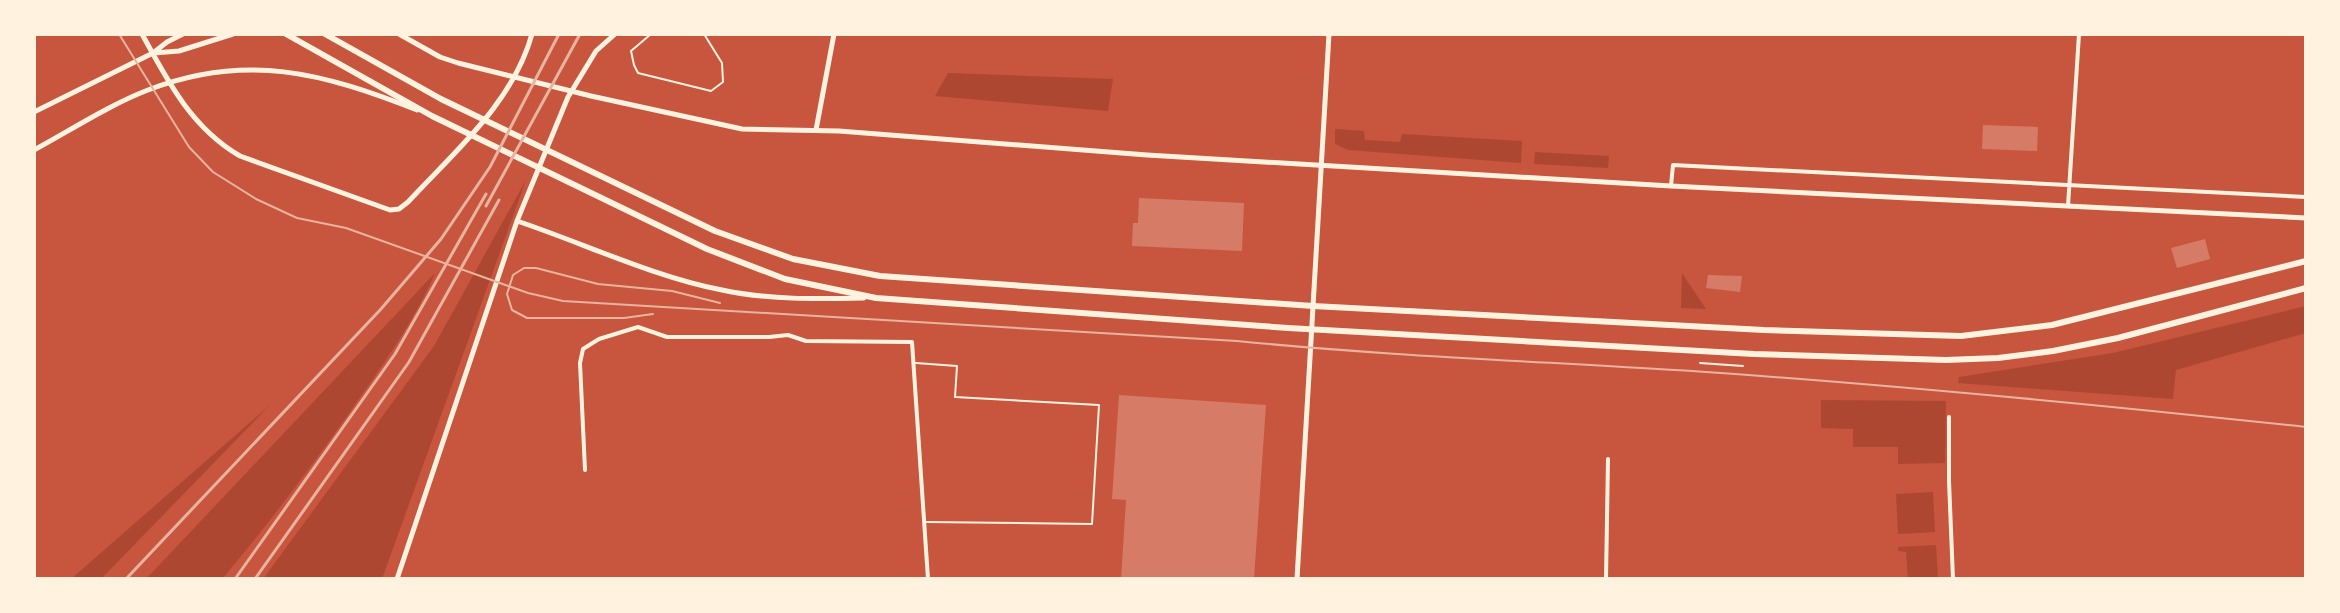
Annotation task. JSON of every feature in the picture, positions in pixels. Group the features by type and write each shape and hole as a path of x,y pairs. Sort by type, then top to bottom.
{"main road":[{"path":"142,34 190,114 202,129 227,148 240,156 390,210 399,209 408,202 499,102 514,80 532,34"},
{"path":"34,112 153,53 183,34"},
{"path":"153,53 179,51 233,34"},
{"path":"286,34 432,116 707,249 785,279 876,298"},
{"path":"325,34 441,99 715,231 793,259 880,276 1313,306 1764,330 1961,336 2052,325 2306,261"},
{"path":"399,34 440,57 485,70 742,129 816,130 1671,186 2306,218"},
{"path":"405,34 422,48"},
{"path":"397,579 517,221 568,97 596,51 615,34"},
{"path":"816,130 834,34"},
{"path":"1297,579 1329,34"},
{"path":"34,150 148,90 189,77 227,70 259,68 316,75 360,87 432,116"},
{"path":"517,221 667,275 719,290 806,299 876,298 1312,329 1754,354 1946,360 1998,358 2118,338 2306,288"}],"street":[{"path":"2068,206 2079,34"},
{"path":"1671,186 1673,165 2306,197"},
{"path":"585,470 580,363 583,349 599,339 638,327 667,337 788,335 806,341 912,342 928,579"},
{"path":"1949,417 1953,579"},
{"path":"1606,579 1608,459"}],"lane":[{"path":"651,34 631,51 638,73 711,91 723,82 722,63 704,34"},
{"path":"913,363 957,366 955,397 1099,405 1092,524 925,522"}],"path":[{"path":"1700,363 1743,366"}],"shaded area":[{"path":"948,73 1113,79 1108,111 935,96"},
{"path":"1335,129 1364,131 1365,140 1400,142 1402,134 1522,141 1521,163 1348,150 1335,144"},
{"path":"1535,152 1609,156 1608,168 1534,164"},
{"path":"526,180 382,579 263,579 434,346"},
{"path":"435,273 386,360 289,496 222,579 146,579"},
{"path":"1682,273 1706,309 1681,308"},
{"path":"2306,306 2306,333 2176,370 2173,399 1958,383 1959,377 2113,353"},
{"path":"1821,400 1946,401 1945,463 1898,464 1898,447 1853,447 1853,429 1821,428"},
{"path":"270,405 101,579 71,579"},
{"path":"1933,492 1935,532 1898,534 1896,494"},
{"path":"1936,545 1938,579 1908,579 1906,552 1898,551 1898,547"}],"building":[{"path":"1983,125 2038,127 2037,151 1982,149"},
{"path":"1139,198 1244,203 1242,251 1132,246 1133,223 1138,223"},
{"path":"2205,239 2210,259 2177,268 2171,248"},
{"path":"1708,275 1742,276 1740,292 1706,288"},
{"path":"1119,395 1266,405 1254,579 1121,579 1126,500 1112,499"}],"tram line":[{"path":"119,34 189,147 213,172 256,199 297,218 346,228 528,293 563,301 1721,373 2014,397 2306,427"},
{"path":"653,314 624,318 527,318 512,310 507,294 513,275 524,268 536,268 598,284 672,291 720,303"}],"railway":[{"path":"126,579 381,309 441,239 490,167 559,34"},
{"path":"486,206 580,34"},
{"path":"235,579 395,354 486,194"},
{"path":"255,579 409,362 499,200"}]}
